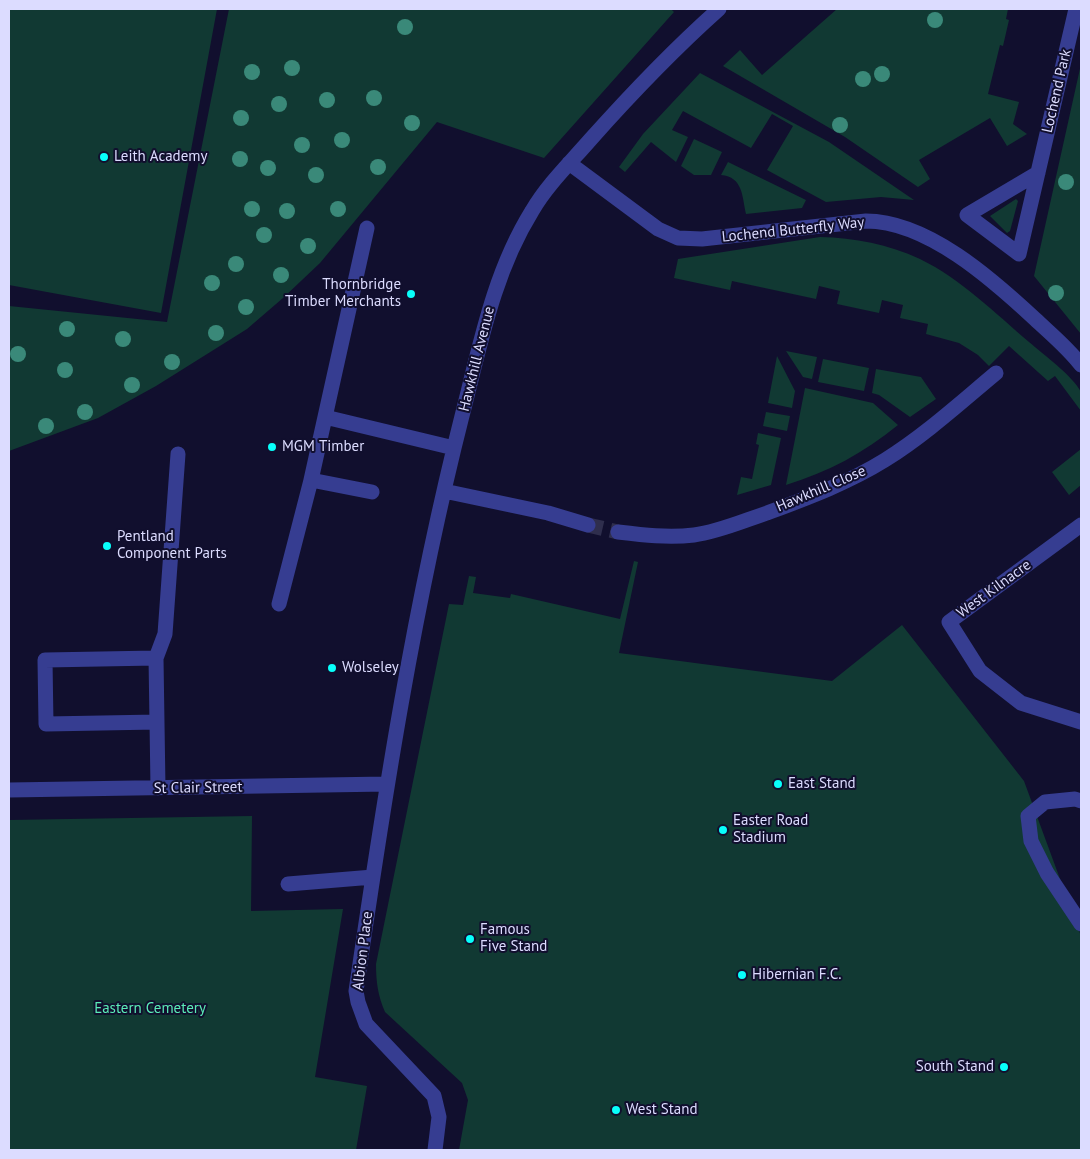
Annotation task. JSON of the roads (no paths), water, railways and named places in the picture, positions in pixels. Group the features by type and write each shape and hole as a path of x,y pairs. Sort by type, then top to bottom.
{"street":[{"name":"Hawkhill Avenue","path":"387,784 444,491 494,292 500,275 532,211 570,163 674,50 719,9"},
{"name":"Lochend Park","path":"1038,173 968,215 1019,254 1025,227 1038,173 1076,9"},
{"name":"Lochend Butterfly Way","path":"570,163 658,229 678,238 702,240 859,222 880,221 897,225 943,246 981,272 1024,308 1081,365"},
{"path":"280,604 311,480 368,228"},
{"name":"Hawkhill Close","path":"618,532 668,536 696,535 765,513 839,484 866,471 903,448 996,373"},
{"path":"325,417 454,448"},
{"path":"158,788 156,658 165,634 178,454"},
{"path":"311,480 372,492"},
{"path":"444,491 548,513 588,525"},
{"name":"West Kilnacre","path":"1081,525 949,622 980,671 1021,702 1081,722"},
{"path":"156,658 45,660 46,724 157,722"},
{"name":"St Clair Street","path":"9,790 387,784"},
{"name":"Albion Place","path":"387,784 356,991 366,1024 434,1096 439,1117 435,1150"},
{"path":"1081,801 1075,798 1045,802 1028,816 1031,841 1047,873 1081,924"},
{"path":"288,884 373,877"}],"tunnel":[{"path":"588,525 618,532"}],"place":[{"name":"Leith Academy","path":"104,157"},
{"name":"Thornbridge Timber Merchants","path":"411,294"},
{"name":"MGM Timber","path":"272,447"},
{"name":"Pentland Component Parts","path":"107,546"},
{"name":"Wolseley","path":"332,668"},
{"name":"East Stand","path":"778,784"},
{"name":"Easter Road Stadium","path":"723,830"},
{"name":"Famous Five Stand","path":"470,939"},
{"name":"Hibernian F.C.","path":"742,975"},
{"name":"South Stand","path":"1004,1067"},
{"name":"West Stand","path":"616,1110"}],"park label":[{"name":"Eastern Cemetery","path":"150,1009"}]}
